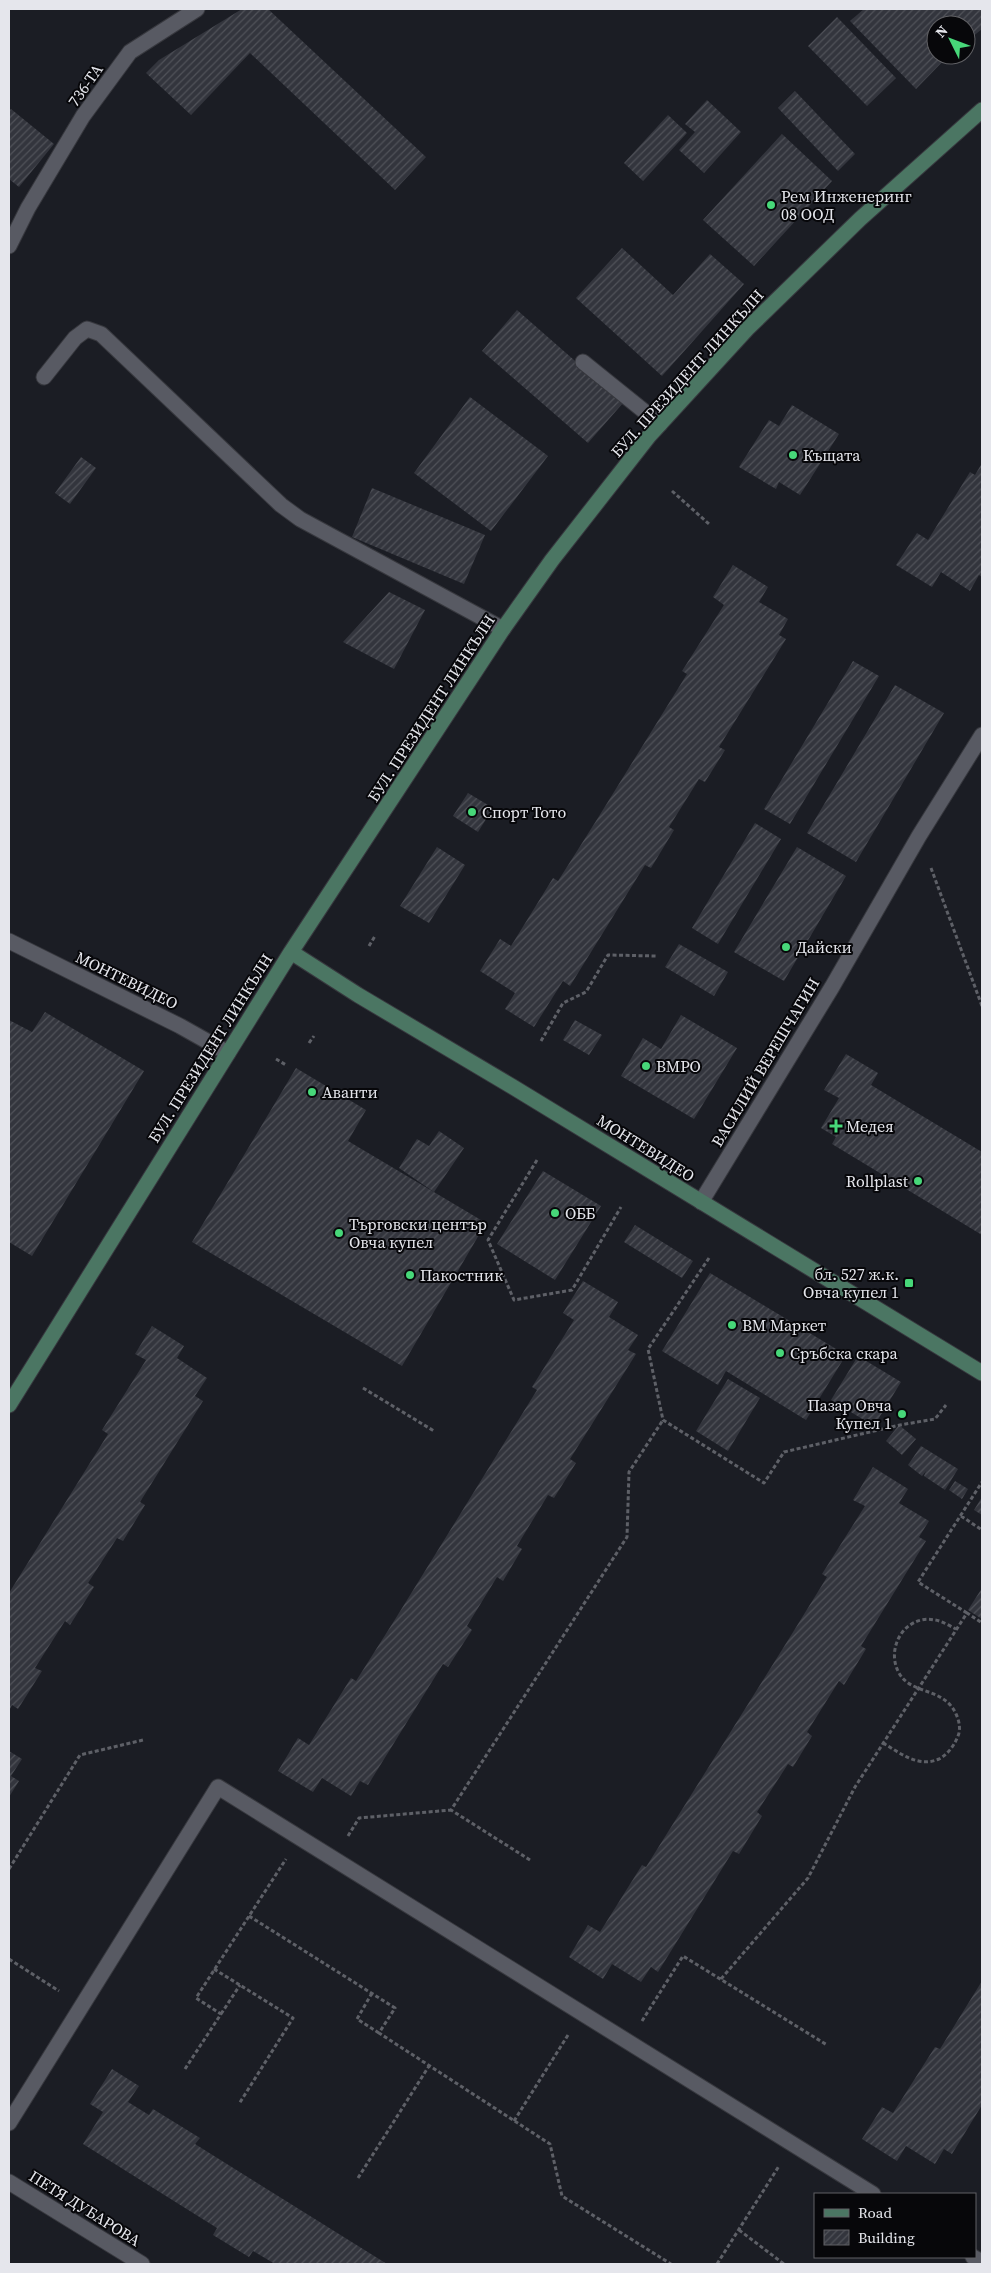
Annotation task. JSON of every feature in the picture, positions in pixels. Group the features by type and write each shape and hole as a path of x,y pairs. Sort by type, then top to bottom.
{"street":[{"name":"736-ТА","path":"9,246 28,208 83,116 130,52 197,9"},
{"name":"БУЛ. ПРЕЗИДЕНТ ЛИНКЪЛН","path":"10,1402 291,952 503,629 552,560 660,424 747,329 860,219 982,110"},
{"path":"44,377 75,338 87,329 102,334 281,505 300,519 503,629"},
{"path":"583,362 660,424"},
{"name":"ВАСИЛИЙ ВЕРЕШЧАГИН","path":"700,1202 832,987 919,836 982,735"},
{"name":"МОНТЕВИДЕО","path":"9,941 172,1022 228,1053"},
{"name":"МОНТЕВИДЕО","path":"291,952 358,995 513,1087 982,1373"},
{"path":"9,2123 81,2004 218,1787 871,2193"},
{"name":"ПЕТЯ ДУБАРОВА","path":"9,2182 142,2264"}],"path":[{"path":"672,491 709,524"},
{"path":"919,836 982,1006"},
{"path":"369,946 375,936"},
{"path":"541,1041 564,1003 586,992 608,955 656,956"},
{"path":"309,1043 314,1036"},
{"path":"276,1059 286,1065"},
{"path":"538,1160 488,1240 514,1300 572,1290 621,1207"},
{"path":"451,1810 627,1537 629,1472 663,1420 648,1349 709,1258"},
{"path":"363,1388 434,1431"},
{"path":"663,1420 764,1484 784,1452 900,1425 935,1419 946,1405"},
{"path":"982,1482 918,1582 982,1623"},
{"path":"960,1516 982,1530"},
{"path":"720,1979 808,1878 855,1787 967,1613"},
{"path":"883,1743 905,1757 918,1762 932,1762 944,1756 954,1746 959,1733 958,1720 953,1707 944,1698 910,1684 900,1674 894,1662 894,1648 899,1636 909,1626 921,1620 935,1620 956,1629"},
{"path":"9,1869 80,1755 143,1740"},
{"path":"334,1859 359,1818 451,1810 530,1860"},
{"path":"221,2014 196,1998 300,1838"},
{"path":"249,1916 395,2008 379,2033"},
{"path":"629,2043 683,1956 827,2045"},
{"path":"9,1959 81,2004"},
{"path":"214,1969 293,2018 239,2104"},
{"path":"185,2069 240,1985"},
{"path":"372,1993 357,2019 550,2144 562,2196 671,2264"},
{"path":"514,2121 582,2013"},
{"path":"358,2178 429,2066"},
{"path":"717,2264 792,2144"},
{"path":"738,2230 784,2264"}],"building":[{"path":"242,9 268,9 426,157 395,190 250,53 191,115 146,73 159,60"},
{"path":"864,9 982,9 982,29 976,34 976,15 926,15 926,65 939,65 916,89 850,21"},
{"path":"837,17 896,78 867,106 808,46"},
{"path":"795,91 855,154 838,171 778,108"},
{"path":"707,100 741,132 704,173 679,150 695,132 685,124"},
{"path":"11,109 54,144 19,187 9,179 9,111"},
{"path":"668,115 687,133 643,181 624,163"},
{"path":"782,134 832,181 754,266 703,220"},
{"path":"622,248 673,295 710,254 744,284 662,376 576,298"},
{"path":"517,310 623,403 588,443 482,351"},
{"path":"470,397 548,456 491,531 414,473"},
{"path":"792,405 839,434 800,495 779,482 776,489 739,467 769,420 779,426"},
{"path":"81,457 96,468 70,504 55,493"},
{"path":"982,463 982,577 979,575 970,591 941,572 932,587 896,565 917,533 928,540 970,472 975,475"},
{"path":"372,488 485,535 464,584 352,537"},
{"path":"733,565 768,587 759,602 788,619 779,635 786,639 719,747 725,750 705,782 699,779 669,827 674,830 651,868 645,865 570,986 563,981 534,1027 505,1009 515,993 480,971 500,939 511,946 553,878 558,881 596,821 687,674 682,671 724,605 713,597"},
{"path":"389,592 425,610 394,669 343,642"},
{"path":"853,661 879,676 790,824 764,809"},
{"path":"895,685 944,713 856,862 807,833"},
{"path":"468,793 493,808 478,832 453,816"},
{"path":"755,823 781,839 718,944 692,928"},
{"path":"437,847 465,865 429,923 400,906"},
{"path":"797,847 846,876 784,981 734,952"},
{"path":"679,944 728,972 714,996 665,967"},
{"path":"45,1012 144,1071 32,1256 9,1242 9,1020 32,1032"},
{"path":"681,1015 737,1048 694,1119 621,1076 643,1038 661,1049"},
{"path":"575,1020 602,1035 589,1055 563,1040"},
{"path":"846,1054 878,1073 871,1085 982,1152 982,1235 832,1144 836,1137 821,1128 839,1098 824,1090"},
{"name":"Търговски център Овча купел","path":"296,1068 366,1110 348,1141 486,1223 402,1366 192,1242"},
{"path":"439,1131 464,1148 434,1192 399,1168 417,1139 429,1146"},
{"path":"543,1171 601,1206 555,1280 497,1244"},
{"path":"635,1225 693,1261 682,1278 624,1242"},
{"path":"710,1273 846,1355 806,1420 726,1371 718,1385 662,1351"},
{"path":"583,1281 618,1302 609,1317 638,1335 628,1350 636,1354 570,1459 576,1463 554,1498 548,1495 517,1546 522,1549 503,1581 497,1577 467,1626 472,1630 448,1667 443,1664 368,1785 360,1781 351,1796 322,1778 313,1792 278,1771 298,1738 309,1745 351,1678 356,1681 394,1621 537,1390 532,1387 574,1320 563,1313"},
{"path":"152,1326 184,1346 177,1358 207,1378 195,1396 203,1401 140,1502 145,1505 123,1541 117,1538 88,1583 94,1587 70,1625 65,1621 35,1668 42,1671 18,1709 12,1705 9,1711 9,1593 108,1434 102,1430 146,1360 135,1354"},
{"path":"858,1356 901,1382 874,1426 831,1400"},
{"path":"728,1379 760,1398 728,1451 696,1431"},
{"path":"899,1425 916,1439 902,1455 886,1441"},
{"path":"921,1446 958,1469 945,1490 924,1476 926,1471 922,1476 908,1465"},
{"path":"873,1467 908,1489 899,1503 929,1521 919,1537 926,1541 861,1646 866,1649 844,1685 839,1681 807,1732 812,1736 793,1767 788,1764 757,1812 762,1816 739,1854 733,1851 658,1972 651,1967 641,1982 612,1964 603,1979 569,1957 588,1925 600,1932 642,1865 646,1867 790,1637 827,1577 822,1574 865,1506 853,1500"},
{"path":"955,1481 968,1489 962,1499 949,1490"},
{"path":"982,1497 982,1515 974,1510"},
{"path":"982,1588 982,1619 968,1610"},
{"path":"9,1751 22,1759 11,1776 19,1781 9,1797"},
{"path":"982,1981 982,2105 952,2154 944,2149 935,2164 906,2146 897,2161 862,2139 882,2107 893,2113 935,2047 940,2049"},
{"path":"112,2069 139,2086 128,2102 149,2115 153,2109 200,2138 195,2144 387,2264 275,2264 253,2251 249,2257 213,2235 217,2228 83,2144 103,2112 90,2104"}],"place":[{"name":"Рем Инженеринг 08 ООД","path":"771,205"},
{"name":"Къщата","path":"793,455"},
{"name":"Спорт Тото","path":"472,812"},
{"name":"Дайски","path":"786,947"},
{"name":"ВМРО","path":"646,1066"},
{"name":"Аванти","path":"312,1092"},
{"name":"Медея","path":"836,1126"},
{"name":"Rollplast","path":"918,1181"},
{"name":"ОББ","path":"555,1213"},
{"name":"Търговски център Овча купел","path":"339,1233"},
{"name":"Пакостник","path":"410,1275"},
{"name":"бл. 527 ж.к. Овча купел 1","path":"909,1283"},
{"name":"ВМ Маркет","path":"732,1325"},
{"name":"Сръбска скара","path":"780,1353"},
{"name":"Пазар Овча Купел 1","path":"902,1414"}]}
